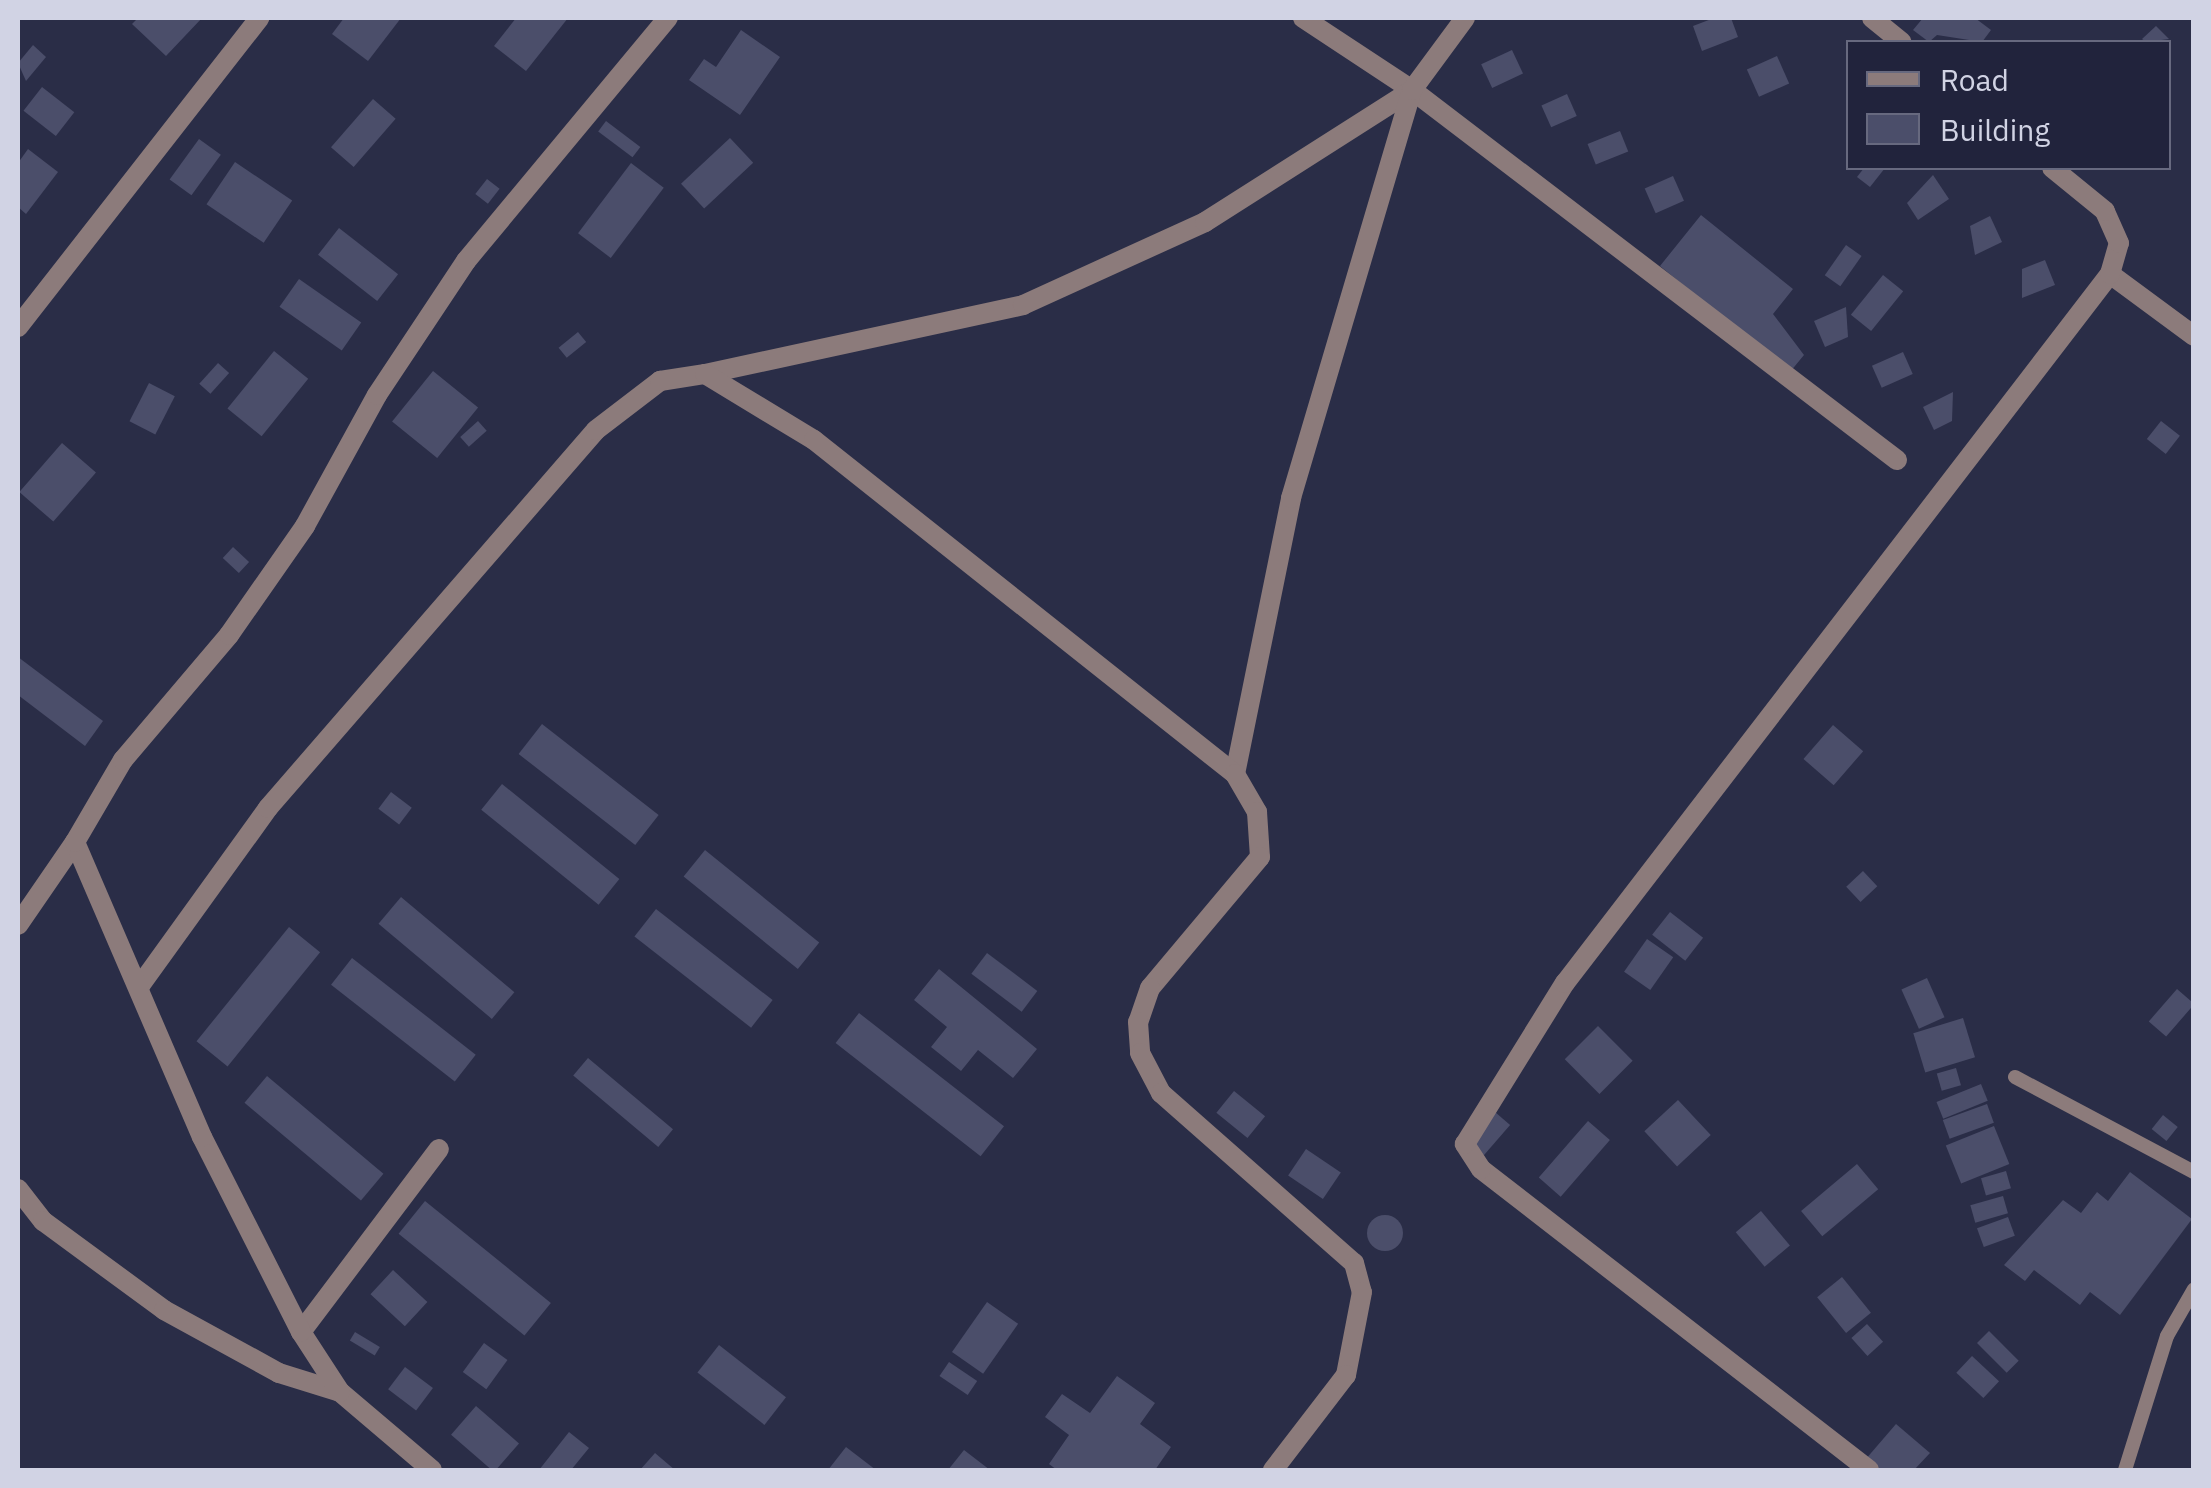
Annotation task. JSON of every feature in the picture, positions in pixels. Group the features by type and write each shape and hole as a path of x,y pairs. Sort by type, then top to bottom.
{"street":[{"path":"18,326 259,18"},
{"path":"18,926 75,842 123,760 305,526 376,395 466,262 668,18"},
{"path":"1302,18 1412,90 1897,460"},
{"path":"1235,774 1291,498 1412,90 1466,18"},
{"path":"1872,18 1900,40"},
{"path":"139,987 280,793 596,430 660,381 1024,305 1205,222 1412,90"},
{"path":"1869,1470 1481,1169 1466,1144 1565,983 2110,274 2119,243 2105,211 2054,170"},
{"path":"2110,274 2194,336"},
{"path":"705,374 814,440 1235,774 1257,812 1260,858 1150,988 1138,1022 1140,1053 1161,1093 1354,1263 1362,1292 1346,1375 1273,1470"},
{"path":"75,842 301,1332 340,1392 432,1470"},
{"path":"301,1332 438,1149"},
{"path":"18,1189 42,1221 164,1310 280,1373 340,1392"}],"lane":[{"path":"2015,1077 2194,1172"},
{"path":"2125,1470 2167,1336 2194,1289"}],"building":[{"path":"138,18 202,18 166,56 132,24"},
{"path":"344,18 401,18 368,61 332,34"},
{"path":"516,18 568,18 526,71 494,46"},
{"path":"1714,18 1731,18 1738,37 1702,51 1693,26"},
{"path":"1923,18 1975,18 1991,30 1984,40 1937,35 1926,40 1913,30"},
{"path":"2156,26 2169,39 2143,40"},
{"path":"741,30 780,57 740,115 689,80 704,59 716,67"},
{"path":"33,45 46,57 26,81 18,63"},
{"path":"1512,50 1523,74 1492,88 1481,64"},
{"path":"1777,56 1789,83 1759,97 1747,69"},
{"path":"42,87 74,112 56,136 24,111"},
{"path":"1567,94 1577,116 1551,127 1541,105"},
{"path":"373,99 396,119 354,167 331,147"},
{"path":"606,121 640,147 633,157 598,131"},
{"path":"1620,131 1628,151 1596,165 1588,144"},
{"path":"730,138 753,163 704,209 681,184"},
{"path":"199,139 221,155 191,195 170,179"},
{"path":"28,149 58,172 26,214 18,207 18,163"},
{"path":"235,162 292,201 264,243 206,204"},
{"path":"631,163 664,188 611,258 578,233"},
{"path":"1862,170 1883,170 1870,187 1857,177"},
{"path":"1933,175 1949,199 1918,220 1907,203"},
{"path":"1673,176 1684,201 1656,213 1645,189"},
{"path":"487,179 500,189 488,204 475,194"},
{"path":"1701,215 1793,289 1773,314 1804,355 1790,372 1660,266"},
{"path":"1990,216 2002,242 1975,255 1970,226"},
{"path":"339,228 398,274 377,301 318,255"},
{"path":"1846,245 1862,256 1840,286 1825,275"},
{"path":"2045,260 2055,285 2022,298 2022,269"},
{"path":"1883,275 1903,291 1871,331 1851,315"},
{"path":"299,279 361,323 342,350 279,307"},
{"path":"1846,307 1848,337 1825,347 1814,321"},
{"path":"578,332 586,342 567,358 559,348"},
{"path":"274,351 308,379 262,436 227,409"},
{"path":"1903,352 1913,374 1882,388 1872,366"},
{"path":"218,363 229,373 210,394 199,384"},
{"path":"433,371 478,408 437,458 392,422"},
{"path":"149,383 175,396 155,434 129,421"},
{"path":"1953,392 1952,421 1934,430 1923,407"},
{"path":"478,421 487,431 469,447 460,437"},
{"path":"2161,421 2180,436 2166,454 2147,439"},
{"path":"62,443 96,473 53,522 19,492"},
{"path":"233,547 249,562 239,573 223,558"},
{"path":"18,657 103,721 85,746 18,695"},
{"path":"542,724 659,815 635,845 519,754"},
{"path":"1833,725 1863,751 1834,785 1803,759"},
{"path":"502,784 619,879 599,905 481,810"},
{"path":"391,792 412,808 399,824 378,809"},
{"path":"705,850 819,943 798,969 684,876"},
{"path":"1863,871 1877,886 1861,902 1846,887"},
{"path":"401,897 514,992 492,1019 379,924"},
{"path":"656,909 773,1000 751,1028 634,937"},
{"path":"1670,912 1703,938 1685,961 1652,935"},
{"path":"289,927 320,952 228,1066 196,1041"},
{"path":"1647,939 1673,957 1650,990 1624,972"},
{"path":"987,953 1037,991 1022,1012 971,974"},
{"path":"352,958 476,1055 455,1081 331,985"},
{"path":"939,969 1037,1049 1013,1078 978,1050 961,1071 931,1047 947,1027 914,1000"},
{"path":"1927,978 1944,1017 1919,1029 1901,989"},
{"path":"2177,989 2194,1005 2166,1037 2149,1021"},
{"path":"859,1013 1004,1126 981,1156 836,1043"},
{"path":"1963,1018 1975,1057 1925,1072 1913,1033"},
{"path":"1598,1026 1633,1061 1599,1094 1565,1059"},
{"path":"588,1058 673,1129 658,1147 573,1076"},
{"path":"1956,1068 1961,1085 1942,1091 1937,1074"},
{"path":"267,1076 383,1174 361,1201 245,1103"},
{"path":"1981,1084 1988,1101 1943,1119 1936,1102"},
{"path":"1234,1091 1265,1116 1247,1138 1216,1113"},
{"path":"1678,1100 1711,1135 1677,1166 1644,1131"},
{"path":"1987,1104 1994,1123 1950,1139 1943,1120"},
{"path":"1495,1112 1510,1125 1484,1155 1469,1142"},
{"path":"2163,1115 2178,1127 2166,1141 2152,1129"},
{"path":"1588,1121 1610,1140 1561,1197 1539,1178"},
{"path":"1994,1126 2009,1164 1961,1183 1946,1145"},
{"path":"1306,1149 1341,1172 1323,1199 1288,1176"},
{"path":"1857,1164 1878,1189 1822,1236 1801,1211"},
{"path":"2006,1171 2011,1188 1986,1195 1981,1178"},
{"path":"2130,1172 2192,1219 2120,1315 2090,1292 2080,1305 2034,1270 2025,1281 2004,1265 2063,1200 2081,1213 2097,1192 2108,1201"},
{"path":"2003,1196 2008,1213 1975,1223 1970,1205"},
{"path":"425,1201 551,1303 524,1336 399,1234"},
{"path":"1761,1211 1790,1245 1765,1267 1736,1232"},
{"path":"1385,1215 1398,1220 1403,1233 1398,1246 1385,1251 1372,1246 1367,1233 1372,1220"},
{"path":"2008,1217 2015,1236 1984,1247 1977,1228"},
{"path":"393,1270 427,1302 405,1326 370,1294"},
{"path":"1842,1277 1871,1313 1846,1333 1817,1297"},
{"path":"987,1302 1018,1324 983,1374 952,1352"},
{"path":"1867,1324 1883,1342 1867,1356 1851,1338"},
{"path":"1989,1331 2019,1361 2007,1373 1977,1343"},
{"path":"355,1332 380,1347 375,1356 350,1341"},
{"path":"484,1343 507,1360 486,1389 463,1372"},
{"path":"719,1345 786,1397 764,1425 697,1373"},
{"path":"1972,1356 1999,1381 1983,1398 1956,1373"},
{"path":"949,1362 977,1381 968,1395 939,1376"},
{"path":"405,1367 433,1388 416,1410 388,1389"},
{"path":"1117,1376 1155,1403 1140,1424 1171,1447 1155,1470 1057,1470 1049,1464 1069,1435 1045,1417 1062,1394 1090,1413"},
{"path":"476,1406 519,1443 492,1470 451,1435"},
{"path":"1896,1424 1930,1453 1914,1470 1877,1470 1865,1460"},
{"path":"569,1432 589,1448 571,1470 539,1470"},
{"path":"846,1447 876,1470 828,1470"},
{"path":"964,1450 990,1470 948,1470"},
{"path":"655,1453 675,1470 640,1470"}]}
